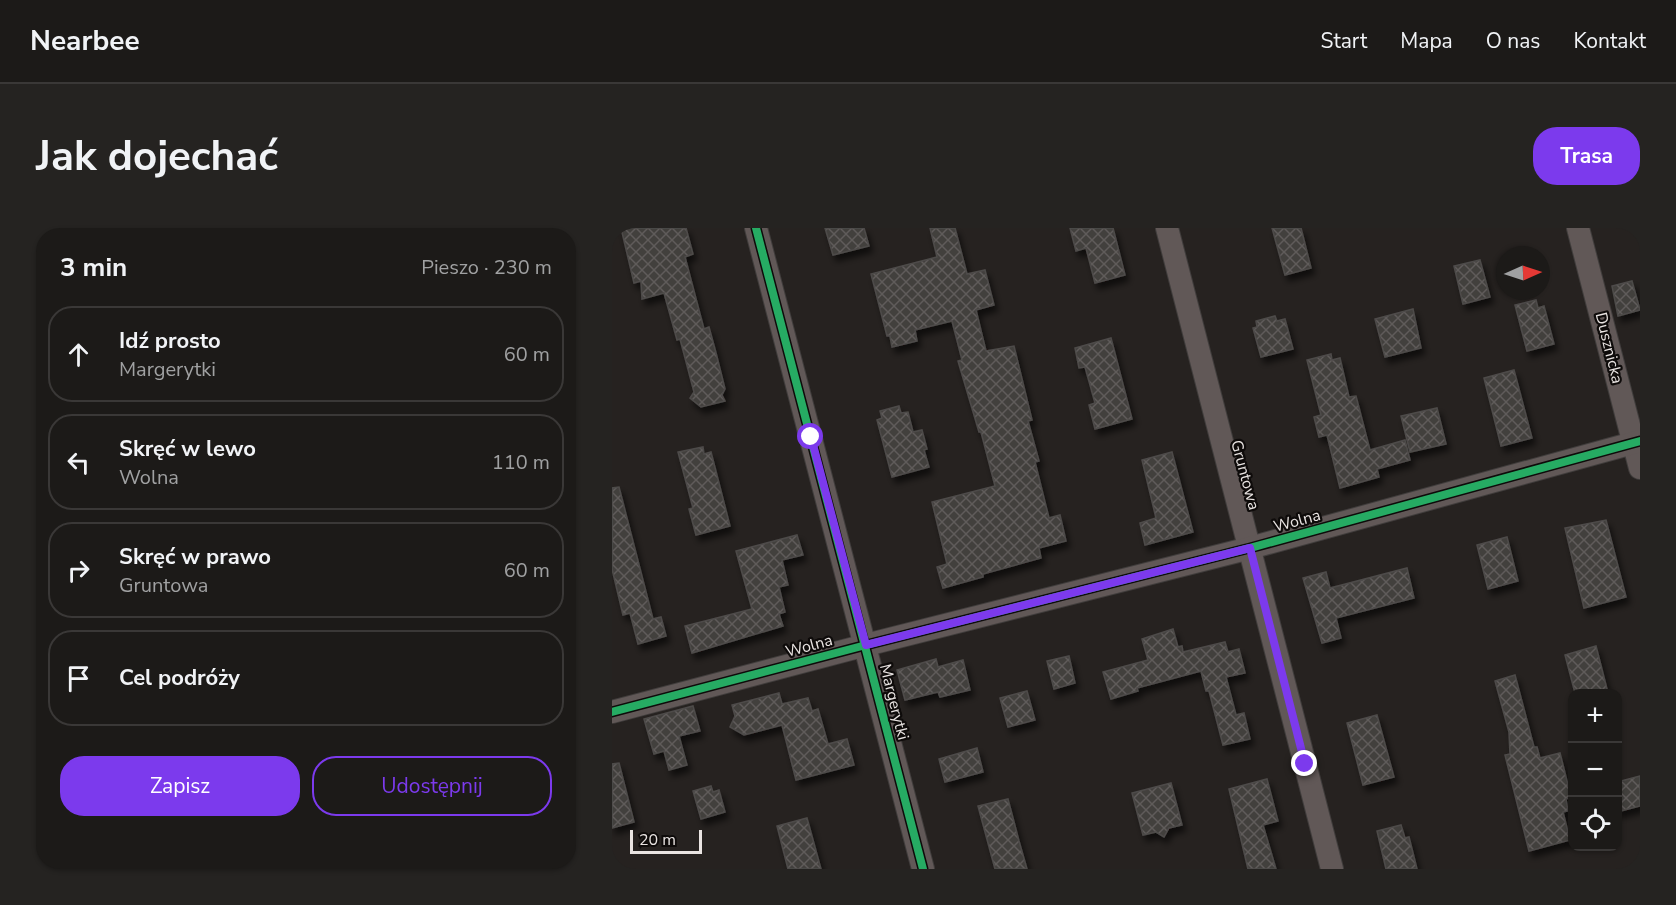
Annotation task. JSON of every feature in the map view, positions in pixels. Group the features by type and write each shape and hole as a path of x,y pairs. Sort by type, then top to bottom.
{"street":[{"name":"Margerytki","path":"756,228 923,869"},
{"name":"Gruntowa","path":"1167,228 1332,869"},
{"name":"Dusznicka","path":"1578,228 1637,442 1640,468"},
{"name":"Wolna","path":"612,712 1250,548 1637,442"}],"building":[{"path":"621,228 686,228 693,254 685,257 704,329 709,327 725,389 722,395 725,401 701,407 690,398 694,392 680,339 677,340 664,293 642,299 641,281 634,283"},
{"path":"825,228 864,228 869,246 833,255"},
{"path":"930,228 955,228 967,274 985,270 994,305 976,310 986,351 1014,346 1032,420 1028,421 1039,461 1035,462 1049,518 1060,515 1066,541 1039,548 1041,558 943,588 937,567 947,564 932,502 995,486 981,432 979,432 958,361 962,360 952,321 915,330 917,341 892,347 871,274 937,257"},
{"path":"1070,228 1113,228 1125,275 1095,283 1086,248 1076,251"},
{"path":"1272,228 1301,228 1311,268 1285,275"},
{"path":"1480,260 1490,297 1463,304 1454,266"},
{"path":"1632,281 1640,310 1618,316 1612,286"},
{"path":"1536,300 1538,308 1544,306 1554,344 1527,351 1515,305"},
{"path":"1413,309 1421,348 1385,357 1375,319"},
{"path":"1275,316 1277,321 1285,319 1293,349 1261,357 1253,328 1257,327 1256,321"},
{"path":"1111,338 1132,419 1095,429 1089,405 1095,403 1085,367 1079,368 1075,348"},
{"path":"1331,354 1332,360 1340,358 1349,397 1356,396 1370,450 1405,440 1410,460 1377,469 1379,477 1340,488 1327,435 1319,437 1314,417 1321,415 1307,360"},
{"path":"1514,370 1532,438 1501,446 1484,378"},
{"path":"899,406 901,413 908,412 913,432 922,430 929,467 892,477 877,420 882,418 880,411"},
{"path":"1437,408 1446,444 1410,452 1401,416"},
{"path":"703,447 704,454 711,452 730,526 696,535 689,509 693,508 678,452"},
{"path":"1172,452 1193,532 1145,545 1140,523 1156,518 1142,460"},
{"path":"619,487 653,619 661,617 666,636 638,644 630,613 623,615 612,569 612,488"},
{"path":"1606,520 1626,597 1584,608 1565,528"},
{"path":"797,535 803,555 782,560 788,585 779,587 785,612 779,614 783,626 692,653 685,626 752,609 736,551"},
{"path":"1507,537 1518,581 1488,589 1477,545"},
{"path":"1407,568 1414,598 1336,618 1341,638 1322,643 1303,578 1326,572 1330,588"},
{"path":"1173,629 1178,647 1182,646 1183,652 1225,642 1228,652 1239,649 1245,673 1226,677 1236,715 1244,713 1250,739 1223,745 1209,691 1206,691 1201,671 1137,688 1138,691 1111,699 1103,672 1148,660 1142,639"},
{"path":"1596,646 1607,689 1574,689 1565,655"},
{"path":"1069,656 1075,683 1054,689 1047,661"},
{"path":"936,659 938,667 963,660 970,690 940,697 938,692 905,700 897,670"},
{"path":"1515,675 1534,747 1537,747 1540,758 1560,753 1568,785 1568,798 1566,799 1568,811 1563,812 1568,841 1529,851 1505,755 1510,754 1509,732 1495,681"},
{"path":"1027,691 1035,720 1008,727 1000,698"},
{"path":"779,693 782,704 808,698 812,711 818,709 828,744 847,739 854,765 796,780 782,725 744,735 730,727 735,716 732,705"},
{"path":"693,706 700,731 679,736 687,765 669,770 664,751 654,754 644,719"},
{"path":"1377,715 1394,777 1363,785 1347,723"},
{"path":"977,748 983,772 945,782 939,759"},
{"path":"619,763 634,822 612,828 612,764"},
{"path":"1640,776 1640,806 1622,811 1622,781"},
{"path":"1267,779 1278,821 1263,825 1276,869 1248,869 1229,789"},
{"path":"1171,783 1182,825 1169,828 1164,837 1156,832 1143,835 1132,793"},
{"path":"711,786 713,792 719,790 725,812 701,819 693,791"},
{"path":"1008,799 1027,869 995,869 978,806"},
{"path":"807,818 821,869 788,869 777,826"},
{"path":"1401,825 1405,838 1409,837 1417,869 1386,869 1377,831"}],"cycle path":[{"path":"756,228 923,869"},
{"path":"612,712 1250,548 1640,441"}],"route":[{"path":"811,437 866,645 1250,548 1305,764"}]}
